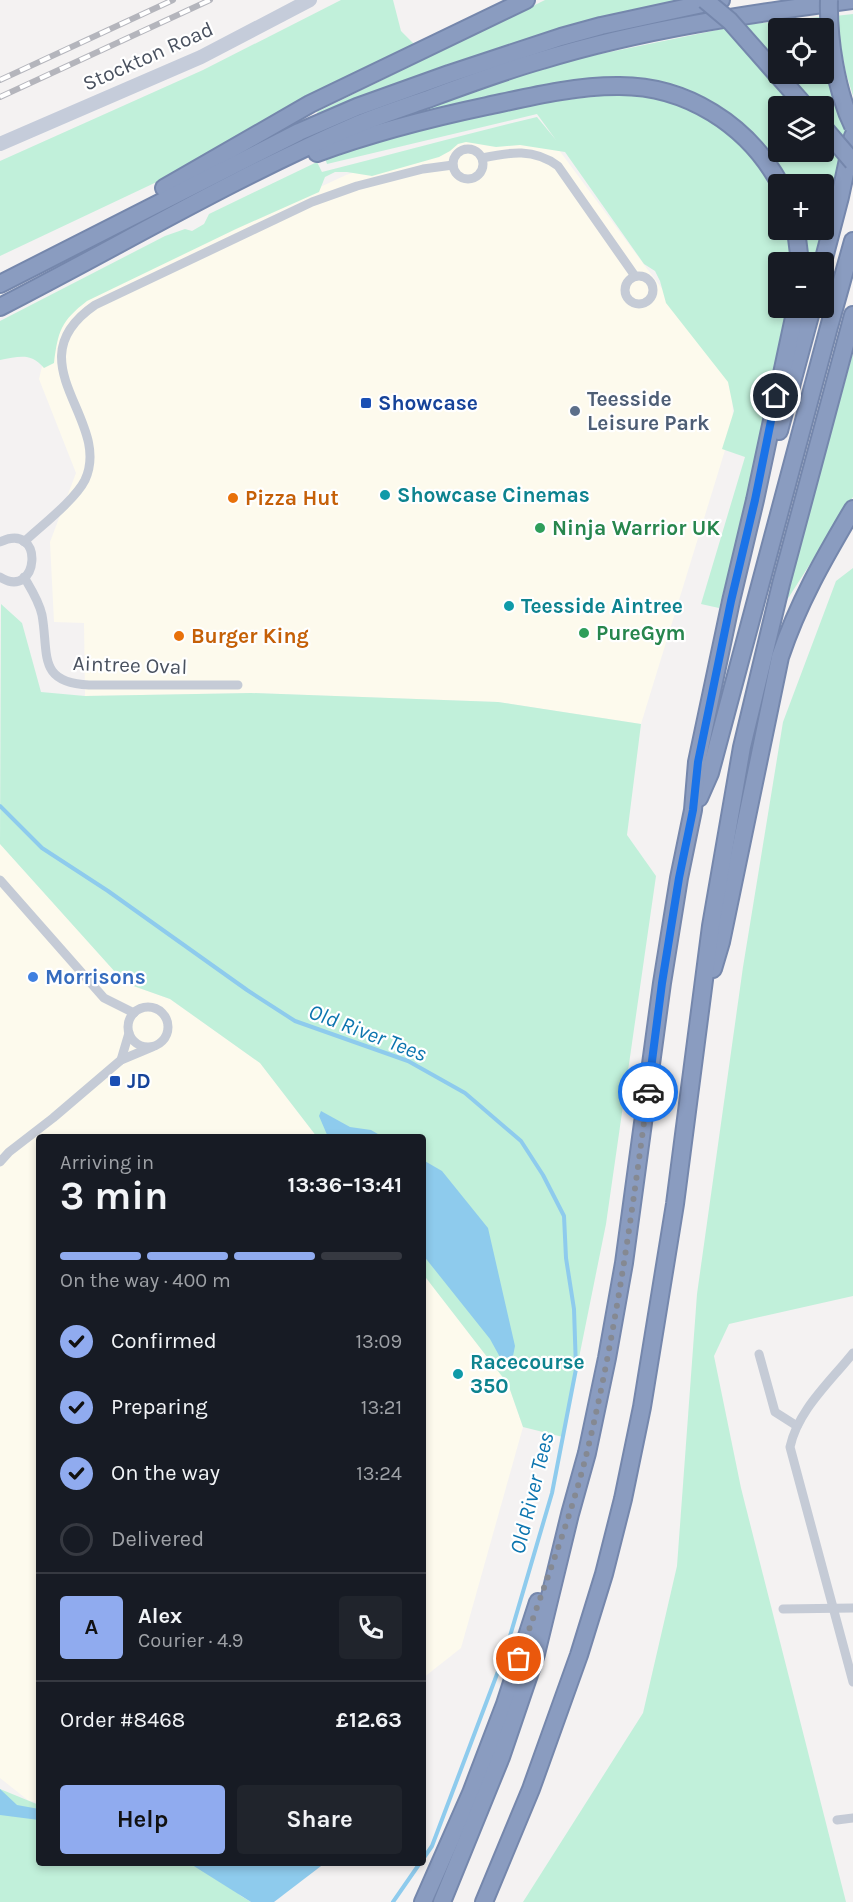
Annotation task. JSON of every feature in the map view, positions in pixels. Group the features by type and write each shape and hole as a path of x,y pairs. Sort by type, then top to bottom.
{"highway":[{"path":"705,0 730,21 796,96"},
{"path":"0,284 300,132 357,107 571,34 721,0"},
{"path":"829,0 828,26 834,59 853,126"},
{"path":"0,307 225,187 302,149 359,124 456,88 543,59 687,25 754,13 853,0"},
{"path":"107,230 152,195 310,104 525,1"},
{"path":"225,187 331,148 409,125 529,97 617,86 656,90 696,103 715,114 748,140 774,174"},
{"path":"826,252 853,136"},
{"path":"834,140 853,162"},
{"path":"693,810 710,773 853,241"},
{"path":"484,1902 531,1789 579,1655 604,1574 623,1499 642,1407 675,1204 711,926 742,747 763,657 853,315"},
{"path":"442,1902 501,1757 536,1654 601,1390 624,1263 662,983 693,810 698,762 794,318"},
{"path":"755,500 782,421 809,318"},
{"path":"700,1016 721,942 780,657 810,584 853,509"},
{"path":"835,539 853,519"},
{"path":"726,844 767,716"},
{"path":"423,1902 480,1771 570,1514"}],"main road":[{"name":"Stockton Road","path":"0,144 201,57 310,0"}],"street":[{"path":"465,150 475,151 482,158 483,167 478,176 469,179 460,177 453,165 456,155 465,150"},
{"path":"482,158 523,152 538,154 549,159 558,166 635,276"},
{"path":"24,542 74,496 84,482 87,473 90,455 87,438 64,380 62,363 67,337 77,319 95,306 312,202 368,183 423,169 453,165"},
{"path":"0,542 8,538 24,542 33,555 33,564 24,577 17,580 1,579"},
{"name":"Aintree Oval","path":"24,577 38,602 50,667 59,679 74,684 89,685 238,685"},
{"path":"0,880 104,998 134,1013"},
{"path":"0,1162 4,1154 53,1118 120,1060 164,1040 168,1027 164,1015 159,1010 146,1007 134,1013 129,1022 129,1033 120,1060"},
{"path":"129,1033 135,1043 152,1047"},
{"path":"853,1353 802,1415 790,1448 853,1682"},
{"path":"759,1354 775,1412 797,1426"},
{"path":"783,1609 853,1608"},
{"path":"837,1820 853,1818"}],"shaded area":[{"name":"Teesside Leisure Park","path":"524,126 553,142 732,383 733,424 641,724 498,702 251,693 85,696 84,623 54,622 50,542 76,473 39,379 51,329 87,295 346,175 434,147"},
{"path":"0,844 125,983 170,999 260,1063 315,1134 36,1134 36,1802 29,1801 0,1778"},
{"path":"426,1278 508,1384 523,1427 461,1648 426,1676"}],"green space":[{"path":"341,0 393,0 401,31 414,44 255,127 163,179 0,256 0,161 203,70"},
{"path":"545,0 681,0 638,10 320,117 317,112"},
{"path":"853,14 853,96 835,16"},
{"path":"768,22 768,54 743,25"},
{"path":"727,28 768,75 768,84 776,84 786,96 768,96 768,157 755,139 635,81 390,125 389,120 484,86 561,62"},
{"path":"794,84 831,84 849,139 846,146 834,131 834,96 804,96"},
{"path":"614,94 656,98 697,112 729,133 768,176 768,240 791,240 792,252 768,252 768,318 788,318 741,524 719,608 701,604 745,457 722,449 734,411 728,382 666,303 655,271 644,264 565,152 520,145 496,147 466,142 458,144 439,157 372,176 335,172 325,177 319,192 236,229 87,301 71,315 62,328 54,363 44,368 34,360 24,357 0,360 0,321 165,236 185,229 192,231 204,224 209,214 317,162 322,172 537,117 556,140 537,114 327,164 325,158 452,121 526,105"},
{"path":"834,154 841,163 834,190 834,174 781,174 772,162 834,162"},
{"path":"806,240 820,240 818,252 806,252"},
{"path":"853,353 853,497 787,600 798,552"},
{"path":"853,568 853,1296 729,1324 714,1356 741,1488 846,1902 523,1902 643,1713 677,1566 697,1294 743,967 783,722 836,581"},
{"path":"1,604 22,623 41,692 85,696 251,693 498,702 641,724 627,835 656,876 606,1224 563,1437 523,1427 508,1384 426,1278 426,1134 315,1134 260,1063 170,999 125,983 0,844"},
{"path":"0,1789 36,1804 36,1866 209,1866 241,1896 251,1902 0,1902"}],"water":[{"path":"321,1111 350,1127 371,1130 378,1134 327,1134 319,1116"},
{"path":"426,1162 442,1171 488,1228 515,1346 513,1356 501,1359 490,1339 426,1259"},
{"path":"0,1789 17,1805 36,1808 36,1820 0,1815"},
{"path":"194,1866 321,1866 274,1902 251,1902"}],"waterway":[{"name":"Old River Tees","path":"0,806 42,848 295,1021 408,1061 465,1093 521,1141 543,1175 564,1216 566,1258 574,1309 576,1369 552,1493 505,1653 432,1846 426,1855"},
{"name":"Old River Tees","path":"393,1902 418,1866"}],"railway":[{"path":"0,80 173,0"},
{"path":"0,97 210,0"}],"way so far":[{"path":"519,1659 570,1514 587,1452 608,1358 636,1186 648,1092"}],"place":[{"name":"Showcase","path":"366,403"},
{"name":"Teesside Leisure Park","path":"575,411"},
{"name":"Showcase Cinemas","path":"385,495"},
{"name":"Pizza Hut","path":"233,498"},
{"name":"Ninja Warrior UK","path":"540,528"},
{"name":"Teesside Aintree","path":"509,606"},
{"name":"PureGym","path":"584,633"},
{"name":"Burger King","path":"179,636"},
{"name":"Morrisons","path":"33,977"},
{"name":"JD","path":"115,1081"},
{"name":"Racecourse 350","path":"458,1374"}],"route":[{"path":"648,1092 662,983 693,810 698,762 776,396"}]}
